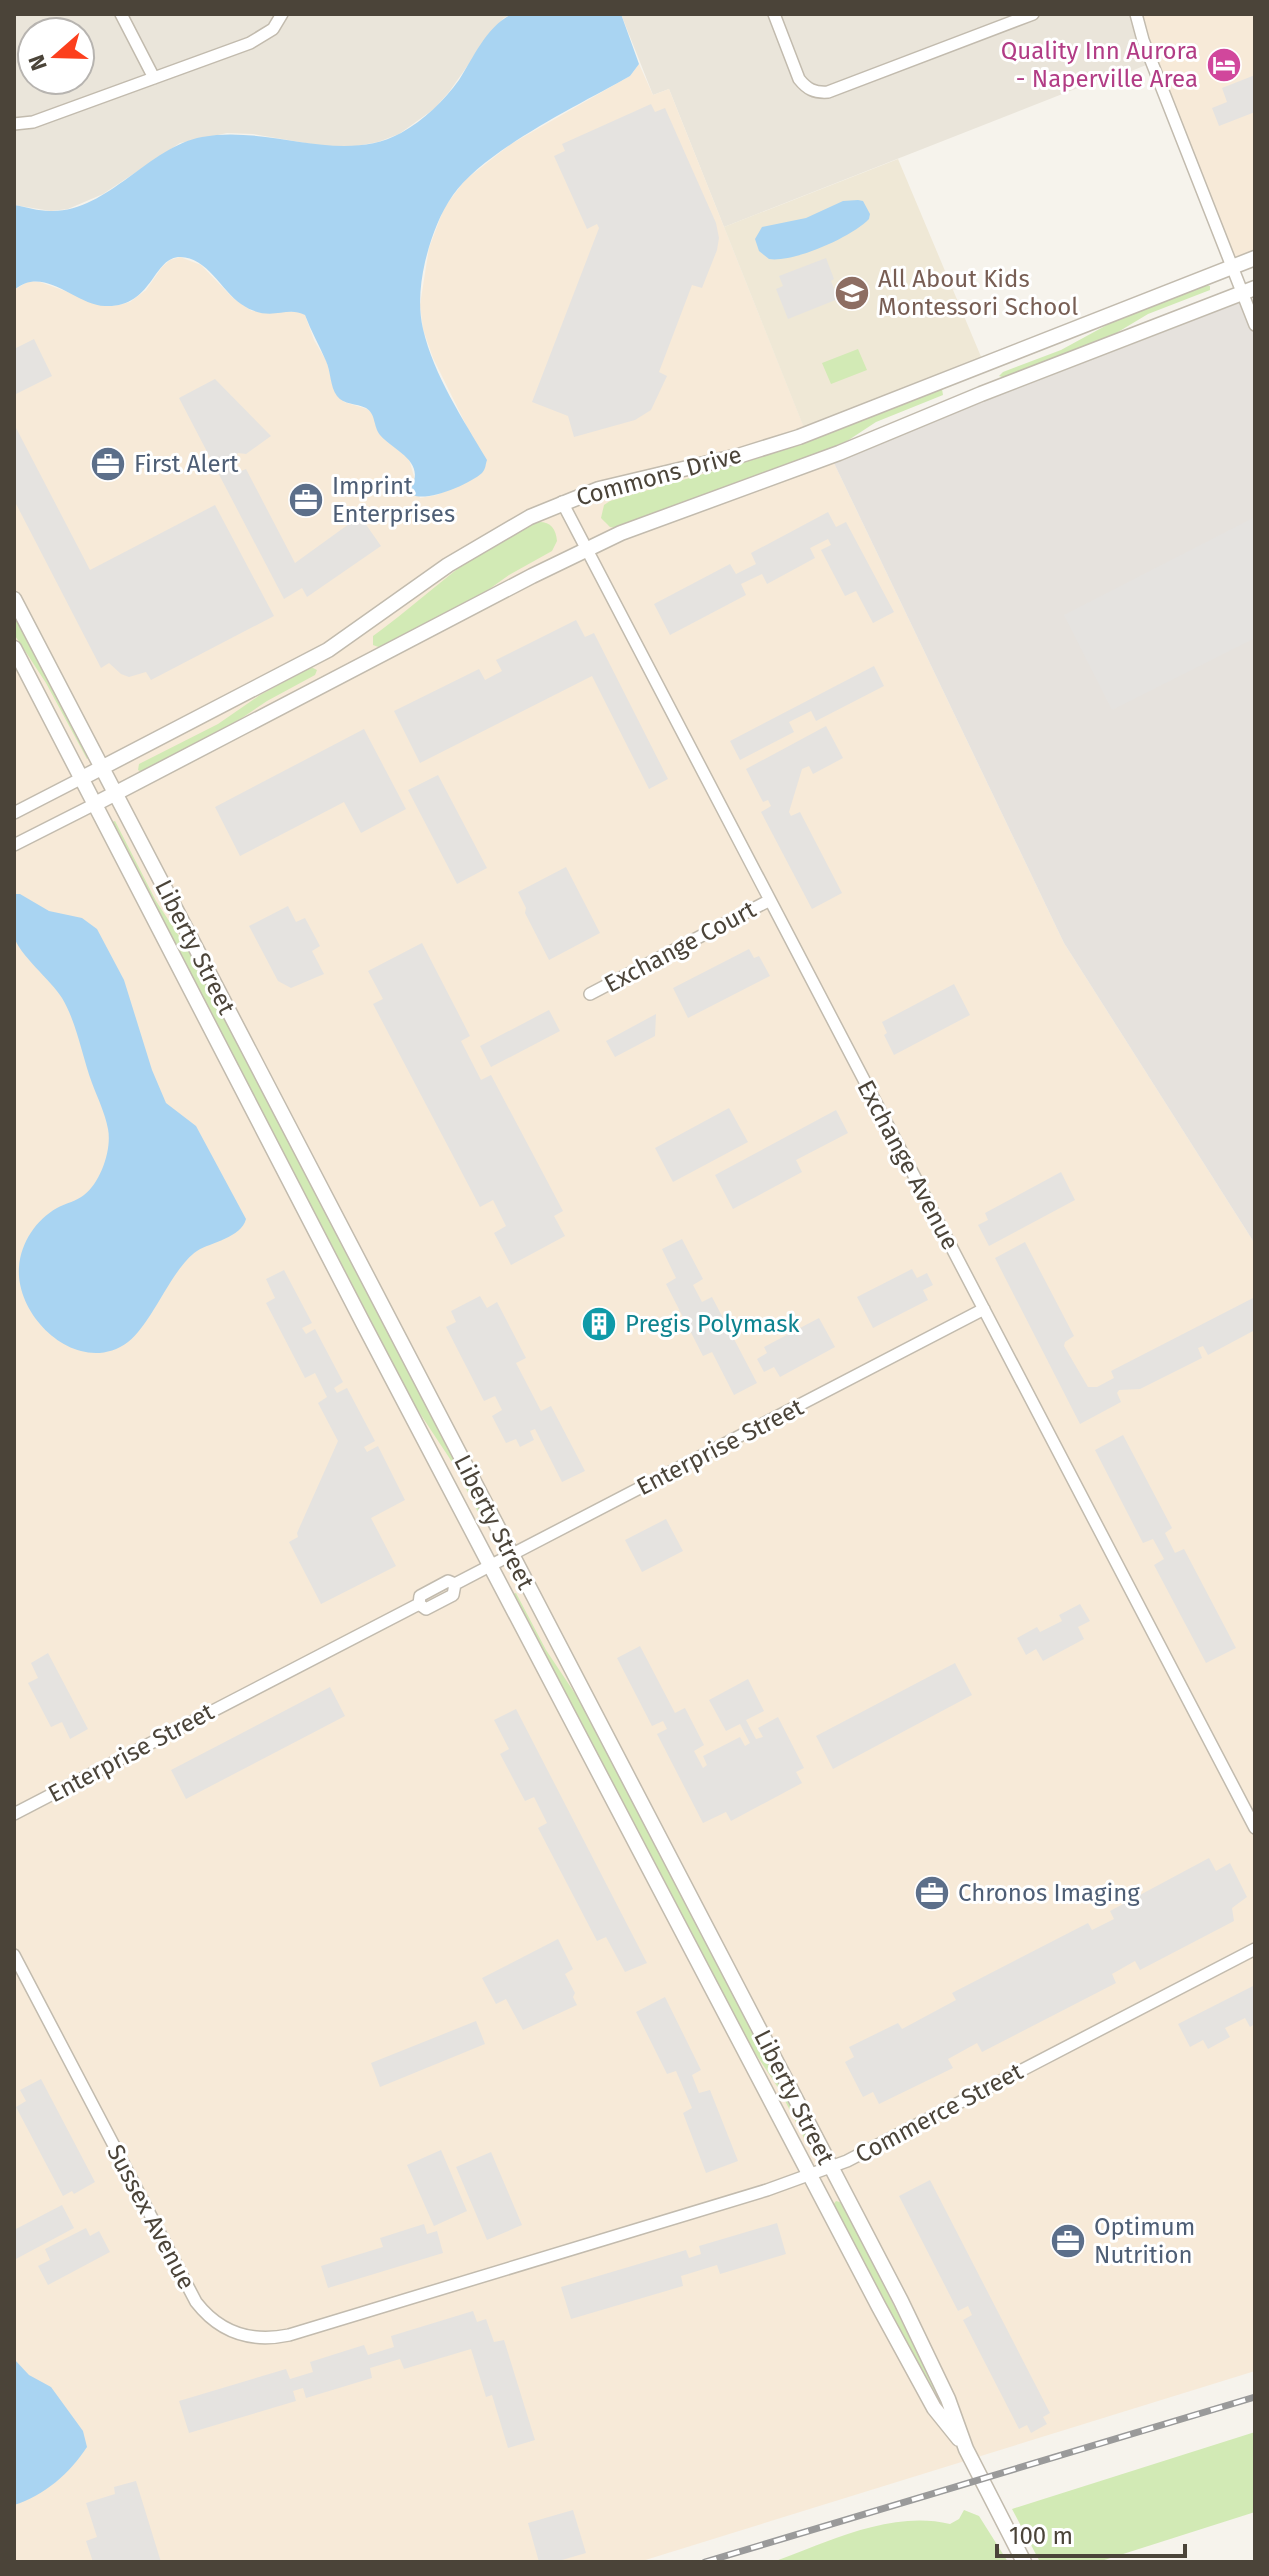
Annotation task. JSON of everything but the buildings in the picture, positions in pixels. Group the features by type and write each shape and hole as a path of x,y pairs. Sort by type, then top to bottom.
{"street":[{"path":"121,14 154,78"},
{"path":"14,124 33,122 262,37 273,29 282,14"},
{"path":"774,14 799,79 810,90 819,93 1033,14"},
{"path":"1136,14 1143,40 1232,267 1249,290 1255,325"},
{"name":"Commons Drive","path":"14,813 328,650 485,541 562,502 799,437 1255,258"},
{"name":"Commons Drive","path":"14,845 587,550 646,524 839,453 1249,290"},
{"name":"Exchange Avenue","path":"562,502 1255,1828"},
{"name":"Liberty Street","path":"14,599 915,2329 948,2399 966,2449 1024,2562"},
{"name":"Liberty Street","path":"14,648 810,2174 934,2408 966,2449"},
{"name":"Exchange Court","path":"590,994 770,900"},
{"name":"Enterprise Street","path":"14,1814 419,1604 420,1596 448,1581 455,1584 491,1566 984,1309"},
{"name":"Commerce Street","path":"378,2309 767,2190 847,2161 1255,1949"},
{"name":"Sussex Avenue","path":"14,1955 189,2291 206,2315 229,2331 268,2339 378,2309"}],"shaded area":[{"path":"14,14 512,14 492,31 434,109 399,134 351,147 329,147 253,134 227,133 180,143 103,194 68,209 51,211 14,205"},
{"path":"621,14 1137,14 1151,63 1124,74 1103,78 724,227 669,89 653,95"},
{"path":"1137,14 1255,14 1255,251 1228,261"},
{"path":"639,64 653,95 669,89 811,445 834,463 1064,943 1255,1244 1255,2371 639,2562 14,2562 14,290 29,281 40,282 107,306 119,305 130,302 146,290 162,267 180,257 201,265 233,298 252,311 300,312 305,315 314,340 327,362 333,386 344,402 373,414 379,433 409,459 420,498 437,495 481,473 471,435 433,358 423,329 420,305 429,248 444,208 465,180 511,144 630,76"},
{"path":"1255,75 1255,112 1219,126 1212,108 1227,102 1222,88"},
{"path":"651,104 655,112 665,108 716,223 719,238 717,250 702,288 692,285 659,372 667,376 651,410 635,420 574,437 568,416 532,402 599,228 597,224 587,229 554,156 565,151 562,144"},
{"name":"All About Kids Montessori School","path":"898,159 982,359 804,428 724,227"},
{"path":"826,258 838,299 788,319 776,289 783,286 779,276"},
{"path":"1244,301 1255,330 1255,1244 1064,943 834,463"},
{"path":"34,339 52,376 14,395 14,349"},
{"path":"215,379 271,436 246,454 238,453 230,462 236,473 246,469 295,563 360,516 381,546 307,597 302,588 284,599 179,398"},
{"path":"14,424 90,570 215,505 274,616 151,680 146,672 129,677 121,674 109,663 101,668 14,500"},
{"path":"828,512 836,527 846,522 894,612 873,623 856,591 845,596 821,550 831,545 828,539 810,548 815,558 767,584 762,574 741,584 746,595 670,635 654,604 730,564 736,574 756,564 751,553"},
{"path":"1255,517 1255,638 1112,710 1064,615"},
{"path":"576,620 585,637 594,633 668,779 649,789 592,676 420,763 394,711 479,669 485,680 502,671 496,660"},
{"path":"874,666 884,686 816,721 811,711 789,722 794,732 740,760 730,741"},
{"path":"826,726 843,758 813,774 809,766 802,769 789,812 791,816 800,812 842,893 812,909 761,812 771,806 768,800 763,802 746,769"},
{"path":"364,729 406,809 361,833 344,802 240,856 215,807"},
{"path":"438,775 487,868 457,884 408,790"},
{"path":"566,867 600,933 549,960 518,892"},
{"path":"288,906 296,922 305,918 320,946 312,951 324,974 291,988 278,981 249,926"},
{"path":"422,943 470,1036 461,1041 481,1080 491,1075 563,1211 554,1216 565,1236 511,1265 494,1233 506,1226 493,1200 480,1207 373,1004 383,999 368,971"},
{"path":"749,949 754,958 759,956 770,976 688,1018 673,988"},
{"path":"954,984 970,1015 894,1055 884,1035 887,1033 882,1022"},
{"path":"549,1010 560,1031 491,1067 480,1046"},
{"path":"656,1014 655,1036 615,1057 606,1041"},
{"path":"729,1108 748,1142 673,1182 655,1148"},
{"path":"836,1110 848,1133 796,1160 802,1172 733,1209 715,1175"},
{"path":"1061,1172 1075,1200 989,1246 978,1225 988,1220 985,1213"},
{"path":"682,1239 703,1279 693,1285 702,1302 712,1297 757,1383 734,1395 712,1352 703,1356 666,1284 676,1278 662,1249"},
{"path":"1025,1242 1074,1336 1064,1346 1088,1387 1097,1387 1114,1378 1111,1371 1255,1297 1255,1330 1208,1355 1203,1346 1198,1348 1202,1358 1140,1389 1119,1390 1117,1393 1121,1402 1080,1424 995,1258"},
{"path":"912,1269 917,1278 927,1273 933,1285 923,1290 928,1300 873,1328 857,1297"},
{"path":"284,1270 312,1323 302,1328 306,1334 315,1329 343,1382 334,1388 337,1393 347,1388 375,1441 364,1447 367,1452 378,1446 405,1500 371,1518 396,1566 321,1604 289,1542 298,1537 297,1533 338,1441 318,1403 327,1397 315,1373 305,1378 266,1303 275,1298 266,1279"},
{"path":"480,1296 487,1308 497,1302 526,1358 516,1363 541,1411 551,1406 585,1471 562,1482 535,1429 530,1431 534,1440 520,1447 516,1439 506,1443 492,1416 502,1410 495,1396 484,1401 446,1327 456,1322 451,1311"},
{"path":"819,1318 835,1347 780,1377 774,1367 764,1372 757,1359 767,1353 764,1347"},
{"path":"1123,1435 1172,1528 1165,1533 1175,1553 1184,1549 1236,1648 1206,1663 1154,1565 1164,1559 1153,1539 1143,1543 1095,1450"},
{"path":"666,1519 683,1551 642,1572 625,1540"},
{"path":"1080,1604 1090,1621 1078,1627 1084,1639 1043,1661 1036,1649 1026,1655 1017,1638 1037,1627 1040,1632 1062,1621 1059,1615"},
{"path":"640,1646 675,1713 685,1708 704,1745 694,1751 703,1768 707,1765 703,1756 740,1737 745,1746 750,1743 740,1724 726,1731 709,1700 748,1679 764,1711 746,1720 756,1739 763,1737 758,1728 778,1717 804,1768 796,1772 802,1783 731,1821 726,1812 703,1823 657,1734 667,1729 663,1721 652,1726 617,1658"},
{"path":"48,1653 88,1729 70,1739 62,1722 51,1727 28,1683 38,1678 31,1663"},
{"path":"955,1663 972,1695 833,1769 816,1736"},
{"path":"330,1687 345,1716 186,1799 171,1770"},
{"path":"516,1709 647,1963 625,1972 606,1937 597,1941 538,1828 547,1823 534,1797 525,1801 500,1754 509,1749 494,1720"},
{"path":"1209,1858 1216,1871 1230,1863 1247,1897 1232,1908 1234,1921 1140,1970 1135,1961 1112,1974 1116,1983 982,2052 977,2043 948,2059 953,2068 879,2104 873,2092 863,2097 845,2062 854,2057 849,2047 898,2023 902,2029 956,2000 952,1993 1088,1923 1092,1930 1114,1919 1110,1911"},
{"path":"558,1939 573,1969 565,1974 575,1993 573,1997 577,2005 523,2030 506,1999 496,2004 482,1978"},
{"path":"1255,1985 1255,2024 1250,2027 1245,2018 1225,2028 1230,2037 1208,2049 1203,2040 1190,2047 1178,2024"},
{"path":"665,1997 701,2070 692,2075 699,2093 710,2090 738,2161 706,2173 683,2113 692,2108 676,2071 667,2074 636,2012"},
{"path":"476,2021 485,2044 380,2087 371,2063"},
{"path":"41,2079 95,2182 74,2194 72,2191 63,2196 16,2107 26,2101 20,2090"},
{"path":"441,2150 467,2211 434,2226 407,2165"},
{"path":"491,2152 522,2225 487,2240 456,2167"},
{"path":"930,2180 1050,2413 1043,2417 1047,2424 1031,2433 1027,2425 1019,2429 963,2320 972,2315 968,2306 958,2311 899,2196"},
{"path":"62,2205 74,2228 14,2260 14,2230"},
{"path":"777,2223 786,2254 720,2274 717,2265 681,2276 683,2286 571,2319 561,2287 686,2250 689,2258 701,2254 699,2246"},
{"path":"424,2224 427,2234 437,2231 443,2253 328,2288 321,2266 383,2247 380,2238"},
{"path":"86,2228 90,2236 99,2231 110,2252 48,2285 38,2266 50,2260 45,2249"},
{"path":"473,2311 477,2322 486,2319 494,2342 504,2340 535,2440 508,2448 492,2395 486,2397 471,2349 404,2369 400,2359 370,2368 372,2378 306,2398 303,2388 293,2391 296,2401 189,2433 179,2401 286,2369 290,2379 313,2372 310,2362 364,2345 368,2355 394,2347 391,2336"},
{"path":"136,2481 161,2562 93,2562 86,2541 97,2537 86,2503 115,2494 114,2487"},
{"path":"573,2510 586,2553 555,2562 539,2562 528,2523"}],"green space":[{"path":"1207,285 1210,290 1148,314 1113,335 1005,378 999,376 1061,350 1116,320"},
{"path":"858,349 867,370 831,384 822,363"},
{"path":"942,389 943,395 876,422 838,447 616,528 610,527 601,518 604,505 610,501 762,457"},
{"path":"537,522 549,524 554,529 557,541 552,551 509,575 474,600 381,648 373,645 373,636 472,559 514,532"},
{"path":"14,614 89,757 87,759 46,683 14,634"},
{"path":"311,667 317,670 315,675 267,701 221,732 143,773 138,770 139,764 218,724 260,695"},
{"path":"115,821 156,901 194,959 488,1524 484,1524 454,1465 415,1406 112,822"},
{"path":"516,1593 546,1650 584,1707 807,2137 804,2138 779,2089 741,2032 513,1594"},
{"path":"836,2201 843,2203 944,2407 897,2329 832,2206"},
{"path":"1255,2432 1255,2512 1098,2562 1040,2562 1012,2509"},
{"path":"964,2510 979,2516 1008,2562 773,2562 838,2537 883,2525 905,2521 950,2524 959,2519"}],"water":[{"path":"512,14 621,14 639,64 630,76 535,129 487,161 453,195 436,227 422,279 421,321 442,380 487,460 482,473 468,482 438,494 413,495 414,471 406,457 380,435 369,411 337,396 326,361 305,315 251,310 234,298 205,267 188,258 169,260 142,292 121,305 94,304 37,281 25,283 14,290 14,205 46,211 71,209 109,191 163,153 202,137 227,134 354,146 378,142 401,133 433,110 459,80 488,35"},
{"path":"843,201 863,201 870,214 869,219 836,241 807,253 779,259 769,259 759,251 755,239 762,227 806,218"},
{"path":"14,894 20,894 49,911 82,918 97,929 124,980 152,1070 166,1103 196,1126 246,1219 232,1235 190,1256 138,1332 128,1342 109,1351 90,1353 71,1348 54,1338 28,1306 21,1287 20,1258 31,1233 49,1213 90,1189 104,1165 109,1137 67,1008 57,991 22,951 14,936"},
{"path":"14,2359 29,2375 51,2387 83,2431 87,2447 73,2466 55,2482 36,2496 14,2505"}],"railway":[{"path":"705,2562 1255,2397"}],"place":[{"name":"Quality Inn Aurora - Naperville Area","path":"1224,65"},
{"name":"All About Kids Montessori School","path":"852,293"},
{"name":"First Alert","path":"108,464"},
{"name":"Imprint Enterprises","path":"306,500"},
{"name":"Pregis Polymask","path":"599,1324"},
{"name":"Chronos Imaging","path":"932,1893"},
{"name":"Optimum Nutrition","path":"1068,2241"}]}
